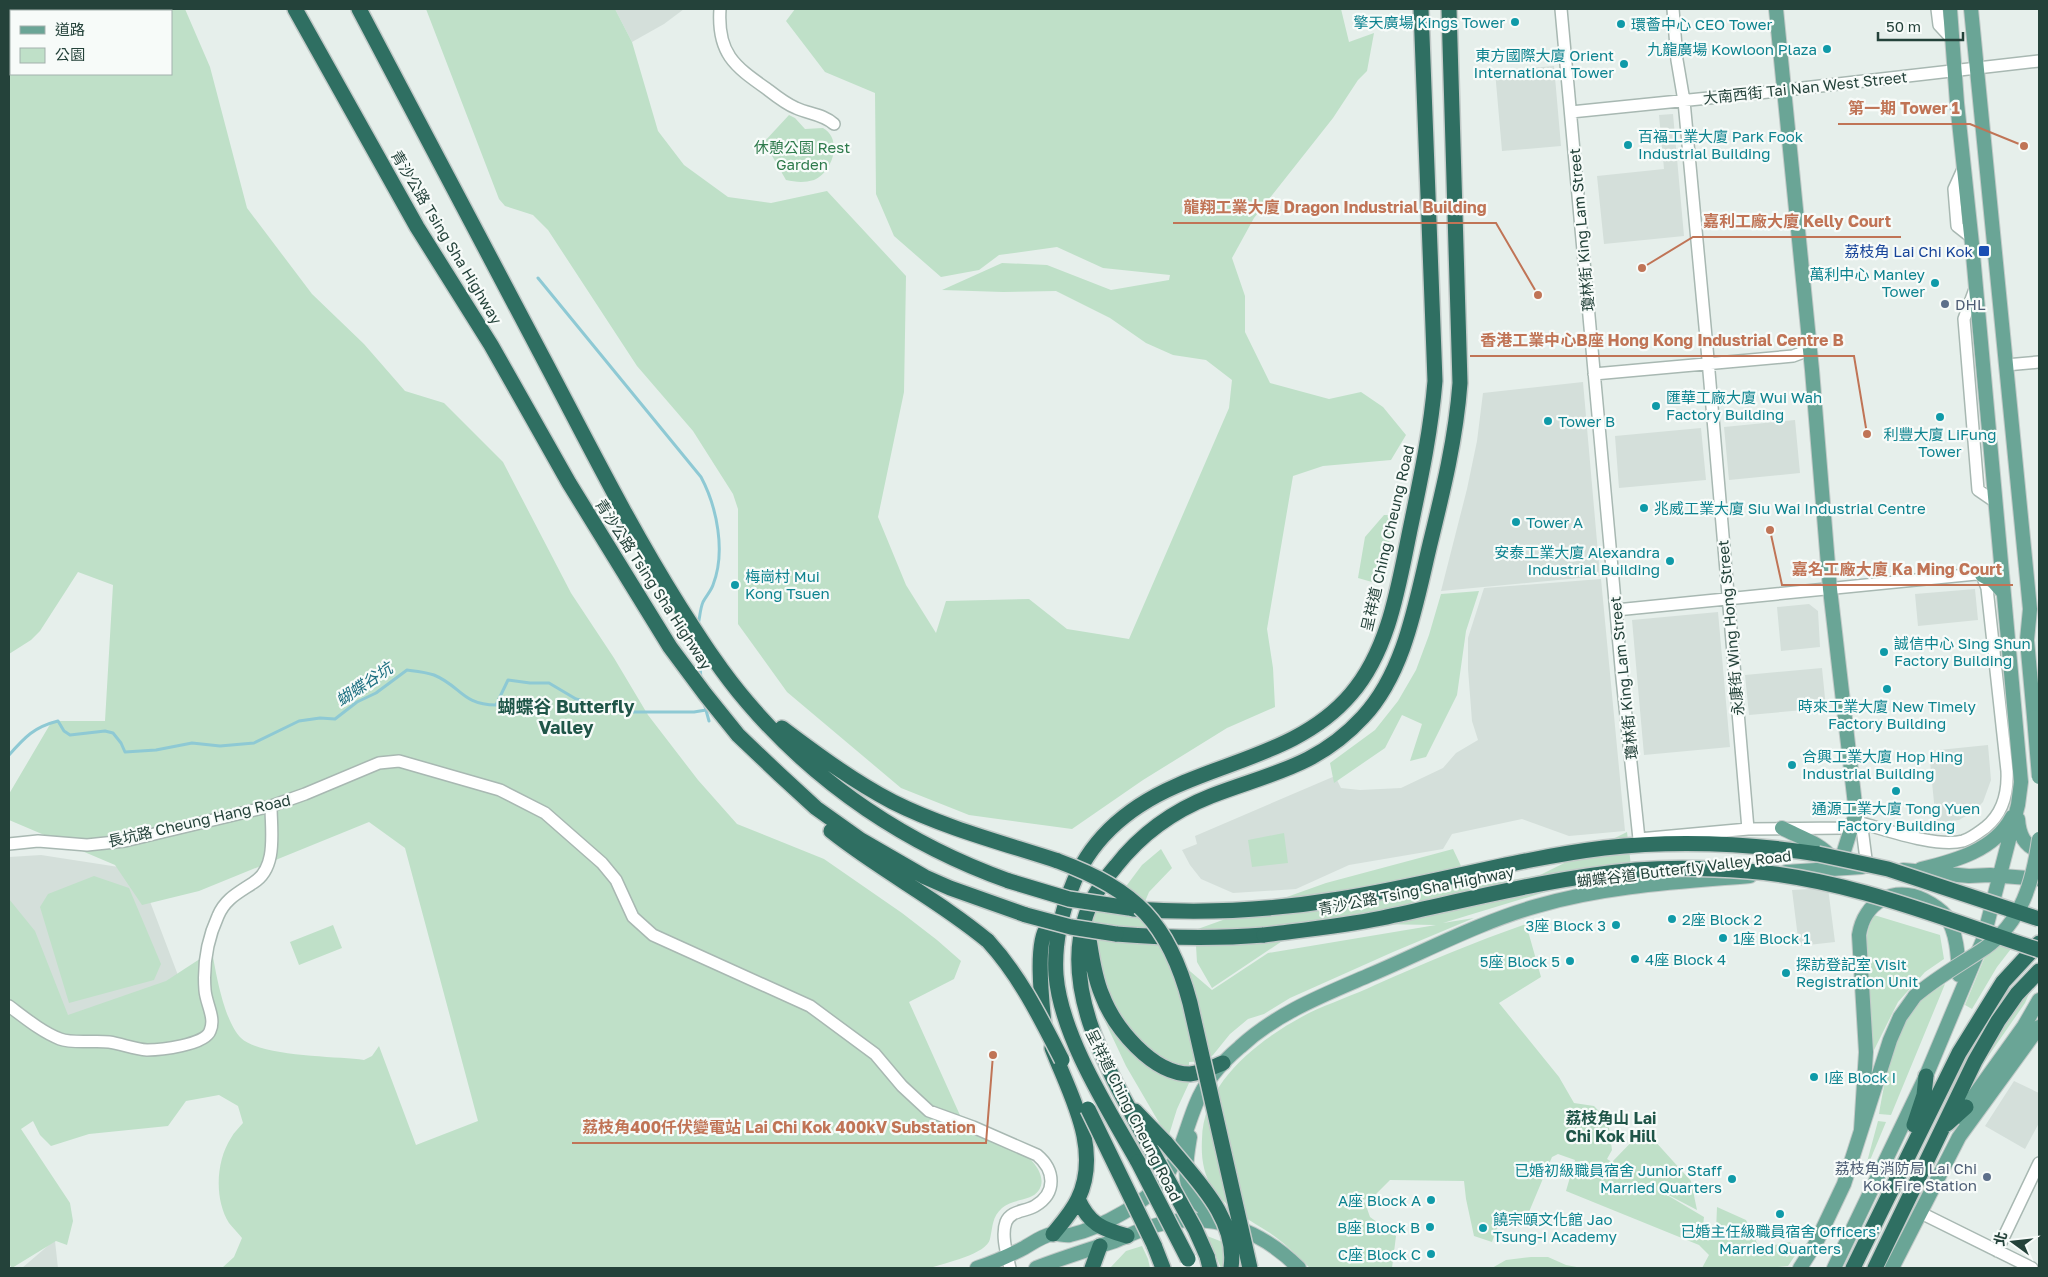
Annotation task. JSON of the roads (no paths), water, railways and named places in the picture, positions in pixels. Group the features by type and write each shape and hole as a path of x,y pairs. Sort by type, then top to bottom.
{"highway":[{"name":"青沙公路 Tsing Sha Highway","path":"295,9 417,227 491,345 569,483 670,647 738,735 816,808 861,840 925,877 974,898 1026,915 1085,930 1176,938 1223,938 1264,935 1382,918 1568,879 1637,870 1710,869 1750,871 1794,877 1844,888 1924,911 2039,950"},
{"name":"青沙公路 Tsing Sha Highway","path":"359,9 646,552 706,648 747,702 796,753 842,792 868,811 912,838 966,865 1039,891 1096,904 1175,911 1296,905 1382,892 1575,852 1637,845 1712,843 1794,850 1869,864 2039,919"},
{"name":"呈祥道 Ching Cheung Road","path":"1189,1264 1138,1162 1088,1069 1066,1017 1056,976 1056,946 1061,919 1074,880 1096,843 1118,820 1144,802 1176,785 1272,750 1312,729 1337,709 1352,693 1383,638 1404,559 1421,479 1432,424 1435,381 1421,9"},
{"name":"呈祥道 Ching Cheung Road","path":"1208,1262 1195,1229 1153,1153 1095,1038 1085,1010 1079,979 1079,953 1085,916 1102,884 1126,854 1139,840 1164,820 1212,796 1289,769 1316,755 1345,734 1373,706 1389,680 1400,653 1413,613 1446,480 1459,398 1449,9"},
{"path":"747,702 824,760 879,794 929,818 1058,861 1094,876 1126,894 1148,914 1170,946 1186,988 1250,1268"},
{"path":"738,735 784,787 828,828 872,862 960,919 988,941 1009,965 1030,999 1088,1110 1142,1218 1160,1261"},
{"path":"1085,916 1099,987 1112,1016 1130,1039 1156,1063 1172,1070 1189,1074 1208,1070 1223,1063"},
{"path":"1053,1234 1068,1216 1078,1198 1086,1166 1082,1126 1045,1028 1041,994 1042,942 1048,927 1061,919"},
{"path":"1853,1268 1945,1081 1986,1008 2003,982 2039,943"},
{"path":"1875,1268 1974,1061 1998,1021 2018,994 2039,971"},
{"path":"1895,1184 1924,1096 1926,1076"},
{"path":"1127,1102 1166,1143 1220,1213 1230,1243 1231,1268"},
{"path":"1944,1126 1966,1107"},
{"path":"1078,1198 1084,1210 1096,1225 1127,1236"},
{"path":"1092,1268 1100,1246"}],"main road":[{"path":"1776,9 1809,341 1830,590 1856,820 1839,867"},
{"path":"1950,9 1994,500 2021,770 2018,828 2027,844 2039,850"},
{"path":"1971,9 2030,609 2028,640 2039,777"},
{"path":"1982,576 1993,581 2003,592"},
{"path":"2030,609 2039,627"},
{"path":"1912,871 1979,850 1999,835 2010,821 2018,805"},
{"path":"1834,1268 1926,1076 1983,940 2018,805"},
{"path":"1782,828 1827,851 1839,867"},
{"path":"1800,1268 1836,1202 1850,1167 1890,1040 1900,1017 1915,996 1934,979 1985,948 2012,923 2022,906 2031,884 2039,839"},
{"name":"蝴蝶谷道 Butterfly Valley Road","path":"1192,1114 1206,1083 1223,1063 1249,1039 1294,1009 1495,920 1522,910 1585,895 1632,888 1839,867 1867,866 1969,876 2039,879"},
{"path":"1861,1130 1866,1052 1859,935 1863,919 1872,906 1886,897 1905,894 1926,901 1943,913 1953,930 1957,946 1960,996"},
{"path":"1960,1137 1966,1107 2024,1026 2039,1000"},
{"path":"1892,1268 1960,1137 2039,1027"},
{"path":"978,1268 1009,1262 1053,1234 1068,1236 1096,1225 1138,1204 1161,1183 1178,1154 1192,1114"},
{"path":"1192,1114 1187,1166 1188,1186 1195,1200 1219,1222"},
{"path":"1036,1268 1159,1224 1179,1220 1219,1222 1248,1231 1272,1245 1299,1268"}],"street":[{"path":"720,9 722,37 728,54 736,66 793,107 827,117 834,124"},
{"name":"瓊林街 King Lam Street","path":"1561,9 1616,610 1639,838 1748,829"},
{"name":"永康街 Wing Hong Street","path":"1673,9 1677,60 1684,101 1708,363 1748,829"},
{"path":"1937,9 1939,25 1952,39"},
{"name":"大南西街 Tai Nan West Street","path":"1571,112 2039,61"},
{"path":"1594,374 1793,356 1801,353 1809,341"},
{"path":"2006,365 2039,362"},
{"path":"1616,610 1976,574 1982,576 1987,588 2007,771 2005,797 1999,811 1990,823 1973,836 1950,843 1937,842 1856,820 1841,828 1748,829"},
{"name":"長坑路 Cheung Hang Road","path":"9,844 38,840 87,845 125,841 271,806 379,763 399,761 500,790 545,813 602,863 616,880 633,917 648,932 664,941 810,1006 875,1054 902,1086 929,1111 989,1134 1037,1155 1046,1162 1052,1179 1046,1196 1033,1208 1009,1216 1006,1223 1004,1230 1009,1262"},
{"path":"9,1006 61,1040 109,1042 146,1050 192,1044 206,1037 210,1031 212,1018 205,993 204,962 210,935 218,915 226,903 236,893 259,879 268,865 271,844 271,806"},
{"path":"1856,820 1867,866"},
{"path":"1997,1251 2039,1163"},
{"path":"1921,1213 2032,1268"}],"waterway":[{"path":"538,278 701,477 707,489 718,530 719,558 713,585 701,607 698,625"},
{"path":"699,648 701,680"},
{"name":"蝴蝶谷坑","path":"9,755 36,730 58,721 64,731 70,735 105,731 113,733 125,752 156,750 192,743 220,746 254,743 299,721 320,718 335,719 357,702 376,693 407,670 434,675 443,679 476,702 485,704 496,705 508,680 549,683 576,699 629,712 694,712 706,710"},
{"name":"蝴蝶谷坑","path":"704,703 709,721"}],"place":[{"name":"擎天廣場 Kings Tower","path":"1515,22"},
{"name":"環薈中心 CEO Tower","path":"1621,24"},
{"name":"九龍廣場 Kowloon Plaza","path":"1827,49"},
{"name":"東方國際大廈 Orient International Tower","path":"1624,64"},
{"name":"百福工業大廈 Park Fook Industrial Building","path":"1628,145"},
{"name":"第一期 Tower 1","path":"2024,146"},
{"name":"荔枝角 Lai Chi Kok","path":"1984,251"},
{"name":"嘉利工廠大廈 Kelly Court","path":"1642,268"},
{"name":"萬利中心 Manley Tower","path":"1935,283"},
{"name":"龍翔工業大廈 Dragon Industrial Building","path":"1538,295"},
{"name":"DHL","path":"1945,304"},
{"name":"匯華工廠大廈 Wui Wah Factory Building","path":"1656,406"},
{"name":"利豐大廈 LiFung Tower","path":"1940,417"},
{"name":"Tower B","path":"1548,421"},
{"name":"香港工業中心B座 Hong Kong Industrial Centre B","path":"1867,434"},
{"name":"兆威工業大廈 Siu Wai Industrial Centre","path":"1644,508"},
{"name":"Tower A","path":"1516,522"},
{"name":"嘉名工廠大廈 Ka Ming Court","path":"1770,530"},
{"name":"安泰工業大廈 Alexandra Industrial Building","path":"1670,561"},
{"name":"梅崗村 Mui Kong Tsuen","path":"735,585"},
{"name":"誠信中心 Sing Shun Factory Building","path":"1884,652"},
{"name":"時來工業大廈 New Timely Factory Building","path":"1887,689"},
{"name":"合興工業大廈 Hop Hing Industrial Building","path":"1792,765"},
{"name":"通源工業大廈 Tong Yuen Factory Building","path":"1896,791"},
{"name":"2座 Block 2","path":"1672,919"},
{"name":"3座 Block 3","path":"1616,925"},
{"name":"1座 Block 1","path":"1723,938"},
{"name":"4座 Block 4","path":"1635,959"},
{"name":"5座 Block 5","path":"1570,961"},
{"name":"探訪登記室 Visit Registration Unit","path":"1786,973"},
{"name":"荔枝角400仟伏變電站 Lai Chi Kok 400kV Substation","path":"993,1055"},
{"name":"I座 Block I","path":"1814,1077"},
{"name":"荔枝角消防局 Lai Chi Kok Fire Station","path":"1987,1177"},
{"name":"已婚初級職員宿舍 Junior Staff Married Quarters","path":"1732,1179"},
{"name":"A座 Block A","path":"1431,1200"},
{"name":"已婚主任級職員宿舍 Officers' Married Quarters","path":"1780,1214"},
{"name":"B座 Block B","path":"1430,1227"},
{"name":"饒宗頤文化館 Jao Tsung-I Academy","path":"1483,1228"},
{"name":"C座 Block C","path":"1431,1254"}],"district":[{"name":"蝴蝶谷 Butterfly Valley","path":"566,716"},
{"name":"荔枝角山 Lai Chi Kok Hill","path":"1611,1127"}],"park label":[{"name":"休憩公園 Rest Garden","path":"802,156"}]}
